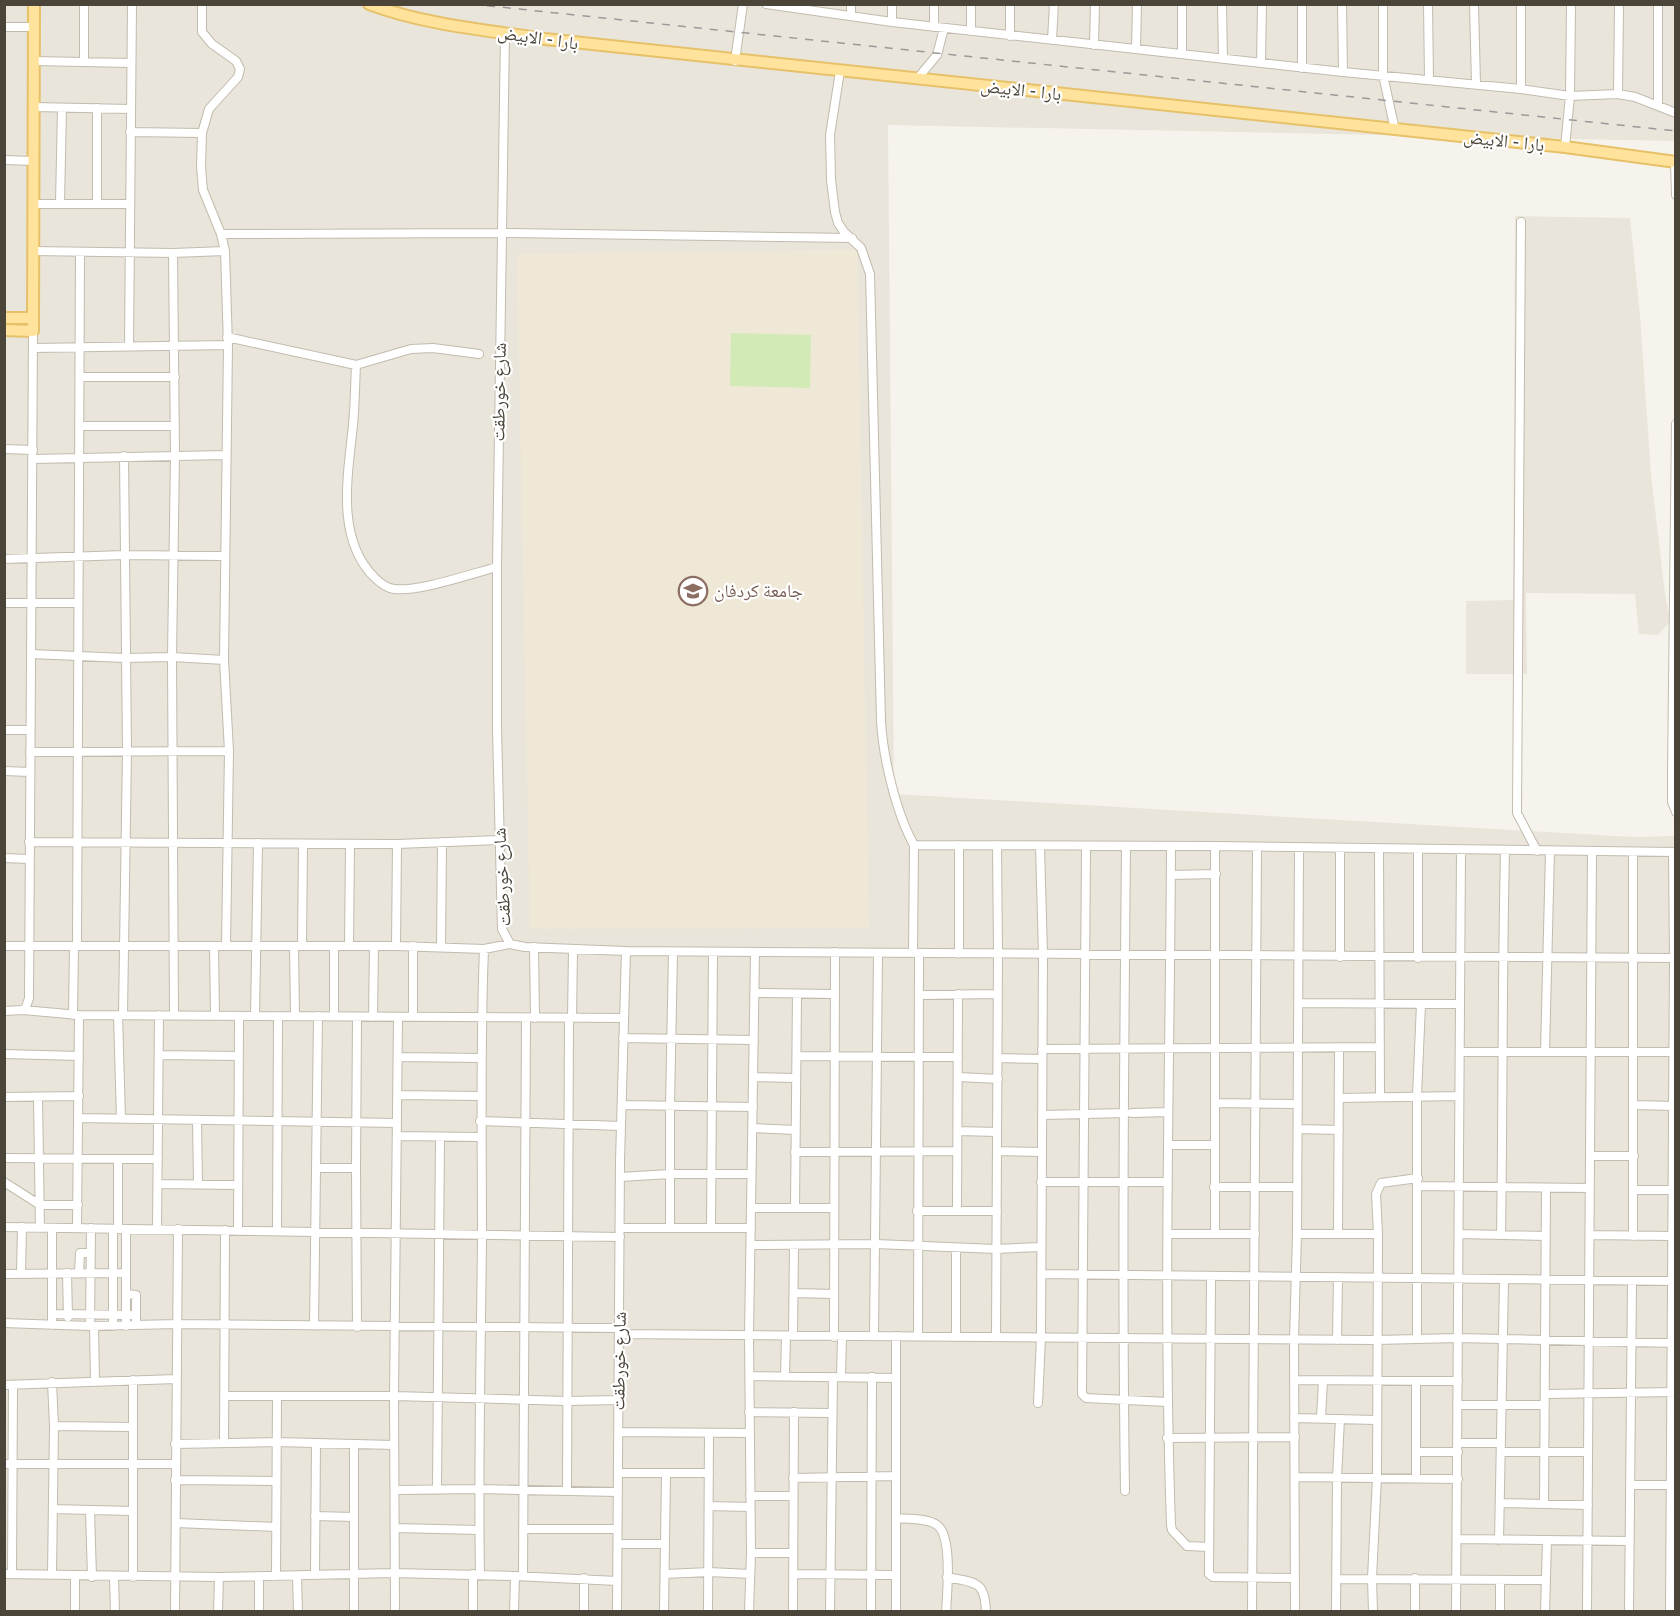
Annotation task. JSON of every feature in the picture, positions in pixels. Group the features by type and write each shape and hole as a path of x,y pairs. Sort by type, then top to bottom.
{"main road":[{"path":"4,330 33,331 33,4"},
{"name":"بارا - الابيض","path":"369,4 391,13 423,20 505,33 735,61 840,70 1565,147 1675,162"},
{"path":"4,318 33,318"}],"street":[{"path":"84,4 84,62"},
{"path":"129,346 132,4"},
{"path":"202,4 201,32 212,44 236,61 240,69 238,77 209,109 202,133 201,168 203,190 221,234 225,251 227,341 224,660 230,752 226,946"},
{"path":"735,61 743,4"},
{"path":"851,4 851,16"},
{"path":"892,4 892,22"},
{"path":"934,4 934,27"},
{"path":"971,4 971,31"},
{"path":"1010,4 1010,36"},
{"path":"1052,40 1054,4"},
{"path":"1094,45 1095,4"},
{"path":"1136,49 1137,4"},
{"path":"1182,4 1182,54"},
{"path":"1222,4 1223,59"},
{"path":"1262,4 1262,63"},
{"path":"1302,4 1302,68"},
{"path":"1342,4 1343,72"},
{"path":"1383,4 1383,75 1395,130"},
{"path":"1428,4 1429,79"},
{"path":"1474,4 1476,84"},
{"path":"1521,4 1521,89"},
{"path":"1565,147 1570,96 1571,4"},
{"path":"1618,94 1619,4"},
{"path":"1658,4 1658,106"},
{"path":"767,5 810,7 892,22 1302,68 1429,79 1570,96 1618,94 1635,97 1676,113"},
{"path":"4,27 34,27"},
{"path":"917,79 937,55 944,28"},
{"name":"شارع خورطقت","path":"505,33 497,567 502,929 510,944 573,950 626,951 620,1177 617,1611"},
{"path":"34,62 131,63"},
{"path":"840,70 830,135 831,180 838,223 861,248 870,274 882,742 897,805 914,845 919,995 918,1336"},
{"path":"34,107 130,109"},
{"path":"60,203 62,108"},
{"path":"97,108 97,204"},
{"path":"130,132 202,133"},
{"path":"4,160 34,161"},
{"path":"1675,162 1676,195"},
{"path":"34,204 129,204"},
{"path":"1521,222 1517,813 1537,851"},
{"path":"221,234 502,233 852,238"},
{"path":"33,251 173,253 225,251"},
{"path":"77,1228 79,1056 76,1015 76,946 80,654 78,558 80,252"},
{"path":"173,253 175,346 172,657 174,1015"},
{"path":"23,1010 29,998 33,331"},
{"path":"33,348 175,346 227,341 356,365 411,349 434,348 479,354"},
{"path":"356,365 347,487 348,513 352,537 358,554 369,572 380,583 391,589 407,590 497,567"},
{"path":"80,377 174,377"},
{"path":"1676,424 1672,774 1672,802 1676,812"},
{"path":"79,426 175,426"},
{"path":"4,449 33,450"},
{"path":"33,459 225,455"},
{"path":"121,1119 127,752 124,456"},
{"path":"4,559 125,555 224,556"},
{"path":"4,603 78,603"},
{"path":"31,654 224,660"},
{"path":"4,730 30,730"},
{"path":"30,752 230,752"},
{"path":"4,771 30,772"},
{"path":"29,842 397,844 499,840"},
{"path":"441,947 442,842"},
{"path":"255,1016 258,843"},
{"path":"295,1016 303,844"},
{"path":"349,946 350,844"},
{"path":"396,946 397,844"},
{"path":"914,845 1674,852 1673,1580 1670,1611"},
{"path":"959,845 959,954"},
{"path":"996,1336 997,845"},
{"path":"1038,1403 1041,1337 1043,954 1040,846"},
{"path":"1086,846 1083,1397 1167,1402"},
{"path":"1125,1491 1123,1275 1127,1113 1123,1047 1126,846"},
{"path":"1171,846 1167,1438 1172,1529 1187,1545 1209,1547"},
{"path":"1215,846 1215,1234"},
{"path":"1252,1611 1257,847"},
{"path":"1295,1611 1294,1339 1297,1234 1299,848"},
{"path":"1340,848 1340,957"},
{"path":"1379,849 1380,1097"},
{"path":"1418,850 1418,958"},
{"path":"1456,1611 1461,850"},
{"path":"1501,1235 1504,1052 1502,958 1505,851"},
{"path":"1545,1052 1550,851"},
{"path":"1587,1611 1592,851"},
{"path":"1633,852 1633,1236"},
{"path":"4,858 29,859"},
{"path":"1171,875 1216,874"},
{"path":"4,946 413,946 484,949 510,944"},
{"path":"214,946 215,1016"},
{"path":"334,946 334,1016"},
{"path":"373,1017 375,946"},
{"path":"413,946 413,1017"},
{"path":"534,947 535,1018"},
{"path":"473,1611 479,1530 482,1235 480,1096 484,949"},
{"path":"567,1491 568,1124 573,950"},
{"path":"626,951 1675,958"},
{"path":"670,1228 673,952"},
{"path":"711,1228 713,952"},
{"path":"749,1611 751,1553 749,1335 755,952"},
{"path":"830,1611 831,1413 837,1377 838,1337 834,1294 835,952"},
{"path":"874,1336 878,953"},
{"path":"754,993 835,994"},
{"path":"795,1208 797,994"},
{"path":"957,1211 958,994"},
{"path":"919,995 998,994"},
{"path":"1298,1003 1460,1004"},
{"path":"1417,1339 1417,1096 1421,1005"},
{"path":"4,1011 23,1010 76,1015 624,1018"},
{"path":"157,1229 159,1015"},
{"path":"238,1231 239,1016"},
{"path":"277,1231 278,1016"},
{"path":"314,1326 318,1016"},
{"path":"357,1017 357,1327"},
{"path":"395,1611 394,1396 398,1017"},
{"path":"513,1611 519,1576 524,1489 526,1018"},
{"path":"623,1038 754,1040"},
{"path":"1042,1048 1380,1047"},
{"path":"1338,1234 1339,1048"},
{"path":"1460,1052 1675,1052"},
{"path":"4,1054 79,1056"},
{"path":"159,1055 239,1056"},
{"path":"796,1056 958,1057"},
{"path":"398,1057 481,1058"},
{"path":"998,1058 1042,1059"},
{"path":"753,1077 796,1078"},
{"path":"959,1077 998,1078"},
{"path":"4,1097 79,1095"},
{"path":"398,1095 480,1096"},
{"path":"1339,1098 1459,1096"},
{"path":"38,1097 40,1228"},
{"path":"1215,1103 1298,1104"},
{"path":"622,1105 753,1107"},
{"path":"1634,1106 1674,1106"},
{"path":"1042,1115 1168,1112"},
{"path":"78,1118 398,1123"},
{"path":"197,1120 198,1184"},
{"path":"480,1121 621,1126"},
{"path":"753,1128 795,1130"},
{"path":"1298,1129 1339,1130"},
{"path":"958,1131 997,1132"},
{"path":"398,1136 480,1137"},
{"path":"438,1490 440,1137"},
{"path":"1168,1145 1215,1145"},
{"path":"795,1152 957,1151"},
{"path":"997,1151 1042,1152"},
{"path":"1591,1156 1634,1156"},
{"path":"4,1158 159,1159"},
{"path":"118,1159 119,1229 126,1273 126,1294 136,1325"},
{"path":"317,1168 356,1168"},
{"path":"620,1177 670,1174 751,1174"},
{"path":"4,1182 40,1205 78,1205"},
{"path":"1041,1182 1167,1182"},
{"path":"1373,1611 1372,1578 1377,1478 1378,1234 1376,1190 1378,1186 1381,1183 1418,1182 1459,1187 1590,1188"},
{"path":"158,1184 238,1185"},
{"path":"1214,1187 1297,1187"},
{"path":"1544,1504 1546,1188"},
{"path":"1634,1190 1674,1190"},
{"path":"752,1208 834,1208"},
{"path":"917,1211 997,1211"},
{"path":"4,1227 620,1237"},
{"path":"21,1274 22,1227"},
{"path":"52,1228 52,1325"},
{"path":"91,1228 90,1313 95,1382"},
{"path":"620,1228 751,1228"},
{"path":"112,1326 112,1273 119,1229"},
{"path":"175,1611 178,1229"},
{"path":"225,1230 225,1443"},
{"path":"1168,1234 1255,1234"},
{"path":"1297,1234 1378,1234"},
{"path":"1459,1234 1546,1236"},
{"path":"1590,1235 1672,1236"},
{"path":"751,1245 876,1244 996,1249 1040,1247"},
{"path":"785,1375 794,1293 794,1245"},
{"path":"956,1248 957,1336"},
{"path":"78,1273 80,1253 90,1253"},
{"path":"67,1273 68,1326"},
{"path":"4,1274 126,1273"},
{"path":"1041,1274 1674,1281"},
{"path":"1211,1276 1209,1574 1211,1576 1295,1578"},
{"path":"1337,1340 1338,1277"},
{"path":"1499,1540 1504,1280"},
{"path":"1629,1611 1632,1281"},
{"path":"52,1292 68,1292"},
{"path":"794,1293 834,1294"},
{"path":"52,1314 131,1314"},
{"path":"126,1326 131,1314"},
{"path":"4,1323 68,1326 177,1324 480,1327 524,1325 620,1331 838,1337 1167,1337 1337,1340 1457,1338 1631,1344 1674,1343"},
{"path":"896,1336 896,1611"},
{"path":"750,1376 896,1378"},
{"path":"871,1611 872,1377"},
{"path":"176,1378 9,1385 8,1574 219,1578 354,1574 476,1574 617,1581"},
{"path":"133,1380 131,1511 133,1577"},
{"path":"1294,1380 1458,1381"},
{"path":"1322,1418 1323,1381"},
{"path":"52,1382 54,1426 52,1574"},
{"path":"1416,1382 1416,1478"},
{"path":"1545,1394 1673,1392"},
{"path":"224,1396 618,1400"},
{"path":"276,1576 277,1397"},
{"path":"1457,1405 1545,1405"},
{"path":"749,1412 831,1413"},
{"path":"793,1611 794,1412"},
{"path":"1294,1418 1376,1420"},
{"path":"1336,1611 1340,1419"},
{"path":"54,1426 132,1427"},
{"path":"618,1432 709,1434 749,1432"},
{"path":"708,1611 709,1434"},
{"path":"1167,1438 1294,1437"},
{"path":"175,1444 276,1442 394,1445"},
{"path":"315,1575 316,1443"},
{"path":"354,1444 354,1611"},
{"path":"1416,1452 1458,1447 1588,1452"},
{"path":"9,1464 175,1464"},
{"path":"618,1473 709,1473"},
{"path":"664,1611 666,1473"},
{"path":"793,1478 896,1476"},
{"path":"1295,1477 1458,1479"},
{"path":"176,1480 275,1481"},
{"path":"1630,1485 1673,1485"},
{"path":"396,1490 479,1488 618,1492"},
{"path":"750,1496 793,1496"},
{"path":"1500,1503 1588,1505"},
{"path":"709,1506 750,1507"},
{"path":"53,1509 131,1511"},
{"path":"90,1510 92,1576"},
{"path":"315,1516 354,1516"},
{"path":"896,1518 937,1525 941,1530 946,1547 946,1611"},
{"path":"176,1523 276,1527"},
{"path":"395,1528 479,1530"},
{"path":"523,1529 617,1529"},
{"path":"1457,1539 1629,1541"},
{"path":"1545,1611 1547,1541"},
{"path":"618,1544 665,1544"},
{"path":"751,1553 793,1553"},
{"path":"665,1574 709,1572 750,1574"},
{"path":"793,1574 896,1575"},
{"path":"75,1576 75,1611"},
{"path":"297,1576 298,1611"},
{"path":"114,1577 115,1611"},
{"path":"259,1577 259,1611"},
{"path":"947,1577 972,1582 983,1589 986,1597 986,1611"},
{"path":"218,1611 219,1578"},
{"path":"584,1578 584,1611"},
{"path":"1415,1578 1415,1611"},
{"path":"1336,1579 1546,1580"},
{"path":"1500,1580 1500,1611"}],"shaded area":[{"path":"5,5 1675,5 1675,141 888,125 894,794 1633,837 1675,836 1675,1611 5,1612"},
{"path":"1515,216 1630,218 1640,315 1651,475 1670,622 1658,635 1639,634 1635,594 1526,593 1527,674 1466,674 1466,601 1513,600"},
{"name":"جامعة كردفان","path":"857,250 869,928 530,929 517,254"}],"green space":[{"path":"731,333 811,335 810,388 730,386"}],"railway":[{"path":"471,4 1676,131"}],"place":[{"name":"جامعة كردفان","path":"693,591"}]}
